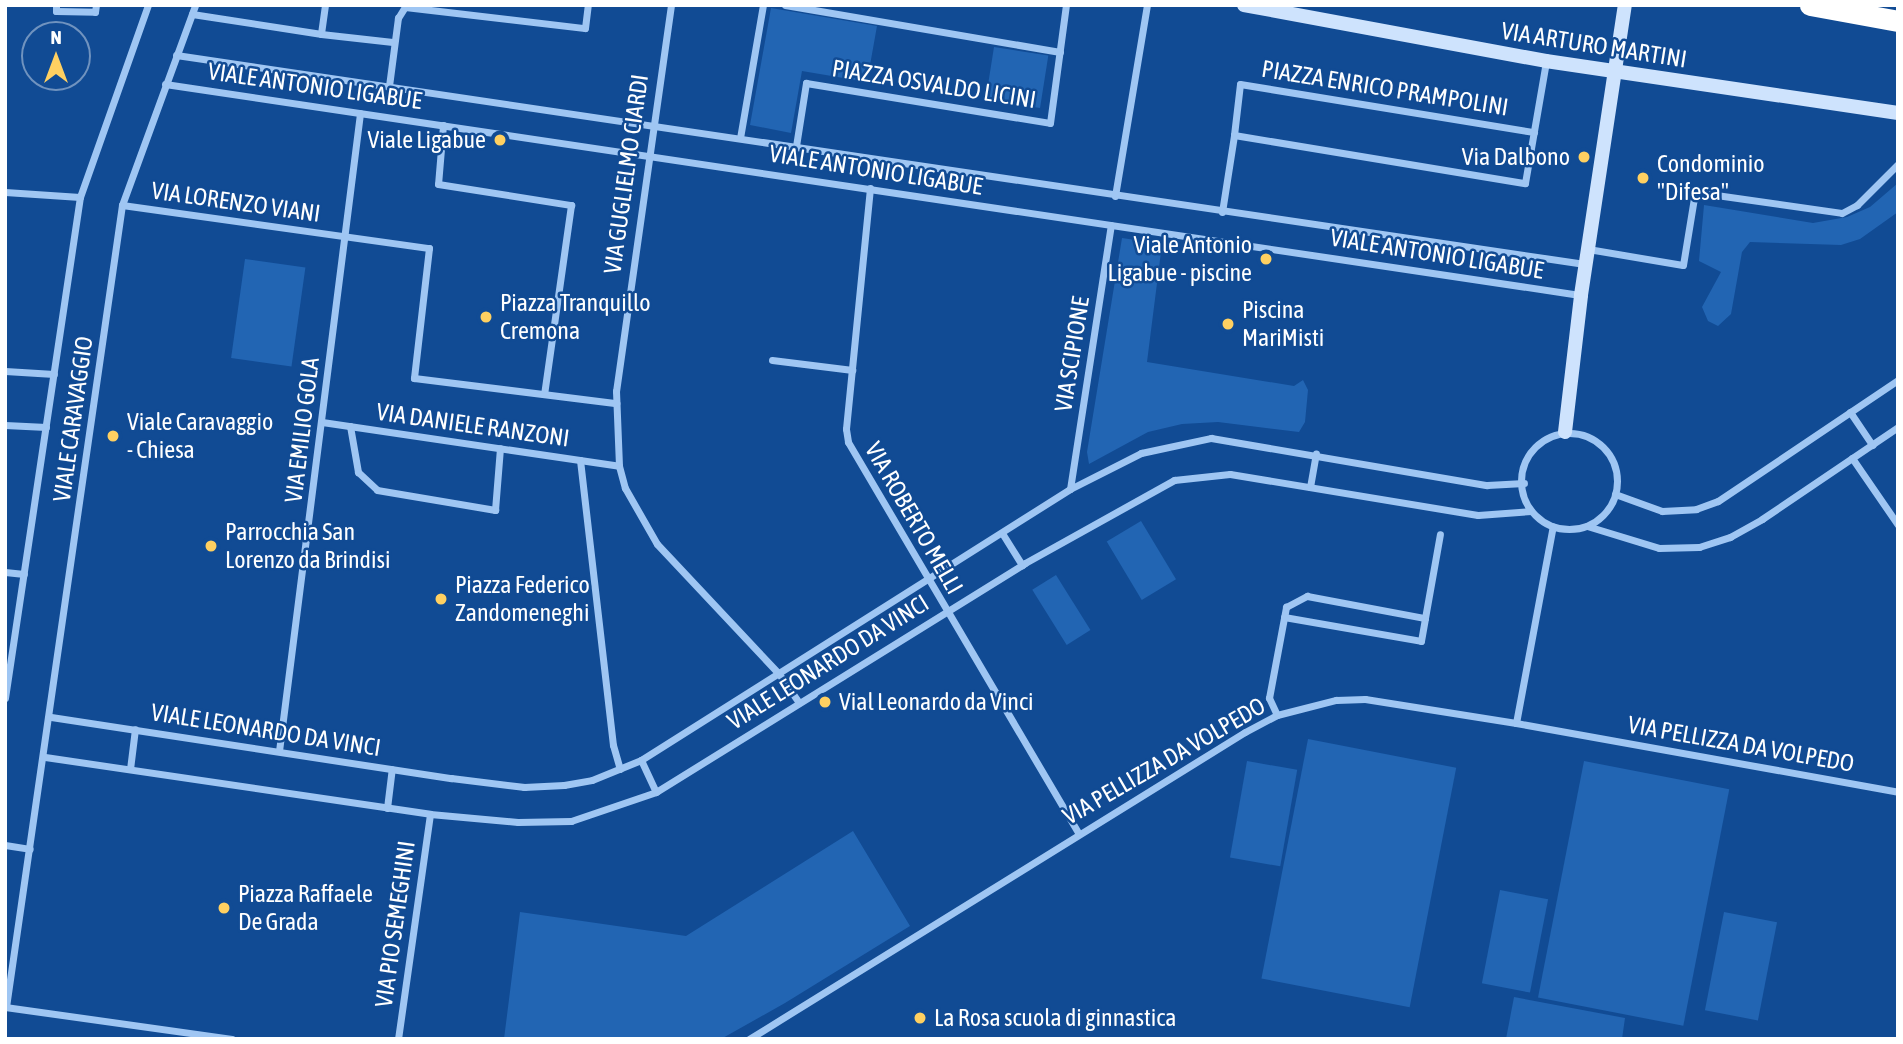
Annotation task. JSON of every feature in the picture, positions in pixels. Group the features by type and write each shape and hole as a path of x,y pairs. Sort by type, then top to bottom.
{"highway":[{"path":"1810,5 1898,21"}],"street":[{"path":"56,5 55,10 95,12 96,5"},
{"name":"VIALE CARAVAGGIO","path":"5,698 80,197 148,5"},
{"name":"VIALE CARAVAGGIO","path":"6,1007 51,717 122,205 195,5"},
{"path":"321,34 325,5"},
{"path":"389,86 393,42 405,7 585,28 588,5"},
{"name":"VIA GUGLIELMO CIARDI","path":"671,5 647,156 616,403 619,466 625,488 657,544 779,674 799,703"},
{"path":"740,138 764,5"},
{"name":"PIAZZA OSVALDO LICINI","path":"785,5 1060,52"},
{"name":"PIAZZA OSVALDO LICINI","path":"796,146 806,83 1050,123 1066,5"},
{"path":"1115,197 1147,5"},
{"name":"VIA ARTURO MARTINI","path":"1244,5 1546,61 1898,113"},
{"path":"1565,432 1586,257 1624,13"},
{"path":"192,14 393,42"},
{"name":"VIALE ANTONIO LIGABUE","path":"176,55 653,124 1222,212 1586,257 1683,265 1695,192 1842,213 1857,205 1898,164"},
{"name":"PIAZZA ENRICO PRAMPOLINI","path":"1234,135 1525,183 1546,61"},
{"name":"VIALE ANTONIO LIGABUE","path":"166,83 1581,295"},
{"name":"PIAZZA ENRICO PRAMPOLINI","path":"1222,212 1240,83 1534,132"},
{"name":"VIA EMILIO GOLA","path":"279,751 360,113"},
{"path":"443,125 438,184 572,205 544,394"},
{"name":"VIA ROBERTO MELLI","path":"870,188 852,370 848,442 930,580 945,613 1078,832"},
{"path":"5,192 80,197"},
{"name":"VIA LORENZO VIANI","path":"122,205 345,236"},
{"name":"VIA SCIPIONE","path":"1070,489 1111,225"},
{"path":"345,236 429,248 414,378 616,403"},
{"path":"772,360 852,370"},
{"path":"5,371 54,374"},
{"path":"1615,494 1662,511 1696,509 1718,501 1898,380"},
{"path":"1850,412 1872,445"},
{"name":"VIA DANIELE RANZONI","path":"322,422 619,466"},
{"path":"5,425 46,427"},
{"path":"350,426 358,472 377,490 495,510 500,448"},
{"path":"1587,526 1599,520 1615,494 1615,474 1604,450 1595,440 1565,432 1547,438 1529,456 1524,484 1531,511 1553,526 1587,526 1659,548 1699,547 1730,537 1762,519 1898,427"},
{"name":"VIALE LEONARDO DA VINCI","path":"51,717 524,787 592,780 641,760 930,580 1070,489 1141,453 1176,443 1210,438 1487,485 1524,484"},
{"path":"1310,486 1315,454"},
{"path":"1852,458 1898,525"},
{"path":"580,460 613,745 620,769"},
{"name":"VIALE LEONARDO DA VINCI","path":"45,757 430,814 518,822 571,821 656,792 1022,565 1174,480 1230,474 1478,515 1531,511"},
{"path":"1517,723 1553,526"},
{"path":"1002,533 1022,565"},
{"path":"1284,617 1421,641 1440,534"},
{"path":"5,572 24,574"},
{"path":"1277,715 1269,698 1284,617 1294,600 1307,596 1425,618"},
{"path":"5,635 15,635"},
{"name":"VIA PELLIZZA DA VOLPEDO","path":"749,1039 1078,832 1277,715 1336,700 1365,699 1517,723 1898,792"},
{"name":"VIALE LEONARDO DA VINCI","path":"130,769 135,729"},
{"path":"641,760 656,792"},
{"name":"VIALE LEONARDO DA VINCI","path":"387,808 392,769"},
{"name":"VIA PIO SEMEGHINI","path":"398,1039 430,814"},
{"path":"5,845 30,849"},
{"path":"6,1007 232,1039"}],"shaded area":[{"path":"771,8 877,26 867,82 802,71 791,133 750,125"},
{"path":"994,47 1048,56 1040,108 986,99"},
{"path":"1898,183 1898,212 1860,239 1841,245 1750,242 1742,252 1731,314 1718,326 1708,321 1702,307 1721,272 1699,261 1704,205 1813,223 1847,217 1870,207"},
{"path":"1122,238 1162,244 1147,362 1294,386 1303,380 1308,390 1305,422 1299,432 1218,422 1182,424 1148,432 1089,464 1087,452"},
{"path":"245,259 305,267 291,367 231,358"},
{"path":"1141,521 1176,579 1142,600 1107,542"},
{"path":"1056,575 1090,630 1067,645 1032,590"},
{"path":"1308,739 1456,768 1410,1007 1261,979"},
{"path":"1247,761 1297,770 1280,866 1230,858"},
{"path":"1584,761 1729,789 1683,1026 1538,998"},
{"path":"853,831 910,926 785,1003 721,1039 504,1039 520,912 686,936"},
{"path":"1500,890 1548,899 1530,993 1482,983"},
{"path":"1724,912 1777,922 1758,1020 1705,1010"},
{"path":"1514,997 1625,1018 1622,1039 1506,1039"}],"place":[{"name":"Viale Ligabue","path":"500,140"},
{"name":"Via Dalbono","path":"1584,157"},
{"name":"Condominio \"Difesa\"","path":"1643,178"},
{"name":"Viale Antonio Ligabue - piscine","path":"1266,259"},
{"name":"Piazza Tranquillo Cremona","path":"486,317"},
{"name":"Piscina MariMisti","path":"1228,324"},
{"name":"Viale Caravaggio - Chiesa","path":"113,436"},
{"name":"Parrocchia San Lorenzo da Brindisi","path":"211,546"},
{"name":"Piazza Federico Zandomeneghi","path":"441,599"},
{"name":"Vial Leonardo da Vinci","path":"825,702"},
{"name":"Piazza Raffaele De Grada","path":"224,908"},
{"name":"La Rosa scuola di ginnastica","path":"920,1018"}]}
